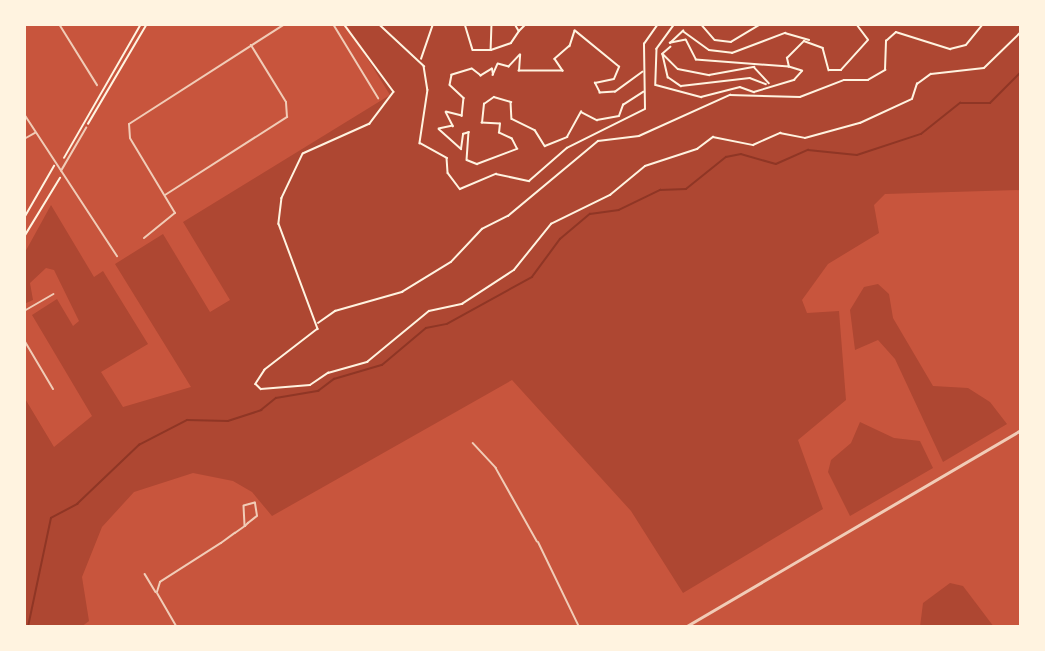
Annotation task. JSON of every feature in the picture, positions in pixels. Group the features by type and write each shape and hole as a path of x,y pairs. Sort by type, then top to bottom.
{"street":[{"path":"59,24 97,85"},
{"path":"144,238 174,218 165,195 130,138 128,126 285,24"},
{"path":"333,24 378,98"},
{"path":"165,195 288,117 286,102 251,45"},
{"path":"24,114 117,256"},
{"path":"24,139 35,132"},
{"path":"24,311 53,294"},
{"path":"24,340 53,388"},
{"path":"685,627 1021,430"},
{"path":"538,542 579,627"},
{"path":"157,593 177,627"}],"lane":[{"path":"61,172 86,128"},
{"path":"473,442 496,468 538,542"},
{"path":"157,593 160,582 245,526 257,516 255,502 244,506 245,526"},
{"path":"144,574 157,593"}],"path":[{"path":"24,218 50,168 57,166 141,24"},
{"path":"86,128 147,24"},
{"path":"344,24 394,92 370,124 303,154 282,198 279,224 318,323 315,334 265,370 256,384 261,389 310,385 328,373 367,362 422,316 462,304 514,270 551,224 609,195 645,166 697,149 712,137 753,145 780,133 805,138 860,123 912,99 917,84 931,74 984,68 1021,32"},
{"path":"379,24 421,59"},
{"path":"433,24 421,59 428,90 420,143 447,158 448,173 460,189 496,174 518,181 534,178 567,148 645,109 643,92 645,39 658,24"},
{"path":"465,24 473,50 491,50 511,43 526,24"},
{"path":"491,50 492,24"},
{"path":"515,24 519,30"},
{"path":"663,54 683,39 696,60 789,67 801,69 802,75 768,85 754,92 740,87 700,97 657,88 657,49 675,24"},
{"path":"701,24 715,40 730,42 761,24"},
{"path":"672,47 683,31 709,50 732,54 785,33 813,40 823,48 829,70 841,70 868,40 855,24 825,24"},
{"path":"318,323 335,311 402,292 451,262 482,229 508,216 598,141 639,136 730,95 800,97 844,80 868,80 885,70 886,41 896,32 950,49 966,45 983,24"},
{"path":"643,72 615,92 600,93 595,84 614,79 620,67 575,31 570,46 555,58 563,71 519,71 520,56 509,67 498,64 493,75 492,69 481,76 472,69 452,75 450,85 464,98 462,116 446,112 453,126 439,129 461,149 463,134 469,132 467,160 477,164 517,149 512,139 499,133 500,124 482,123 484,105 494,97 511,102 512,119 535,130 545,146 567,137 581,112 597,120 619,116 622,105 643,92"},
{"path":"789,67 793,47 813,40"},
{"path":"663,54 664,70 681,86 750,78 768,85"},
{"path":"663,54 683,71 709,75 754,67 768,85"},
{"path":"24,237 52,186 63,176"}],"shaded area":[{"path":"346,24 1021,24 1021,190 885,194 874,205 879,233 828,264 802,300 807,313 839,311 846,400 798,440 823,509 683,593 631,511 512,380 272,516 252,492 233,481 193,473 134,492 102,527 82,577 89,621 81,627 24,627 24,397 54,447 92,416 32,315 57,299 73,326 79,321 54,270 46,268 30,283 33,300 24,304 24,254 51,205 94,277 103,271 148,344 101,372 123,407 191,387 115,264 163,234 210,312 230,300 183,222 390,95"},
{"path":"878,284 889,294 893,318 933,386 968,388 990,402 1007,424 943,462 895,359 878,340 855,350 850,310 864,287"},
{"path":"860,422 894,438 920,441 933,468 850,516 828,472 831,460 851,443"},
{"path":"950,583 963,586 994,627 920,627 923,603"}],"waterway":[{"path":"28,627 51,518 77,504 139,445 187,420 228,421 261,410 276,398 318,391 334,379 382,365 426,328 447,324 532,277 560,239 590,214 619,210 660,190 686,189 726,157 741,154 776,164 808,150 857,155 921,134 960,103 990,103 1021,72"}]}
